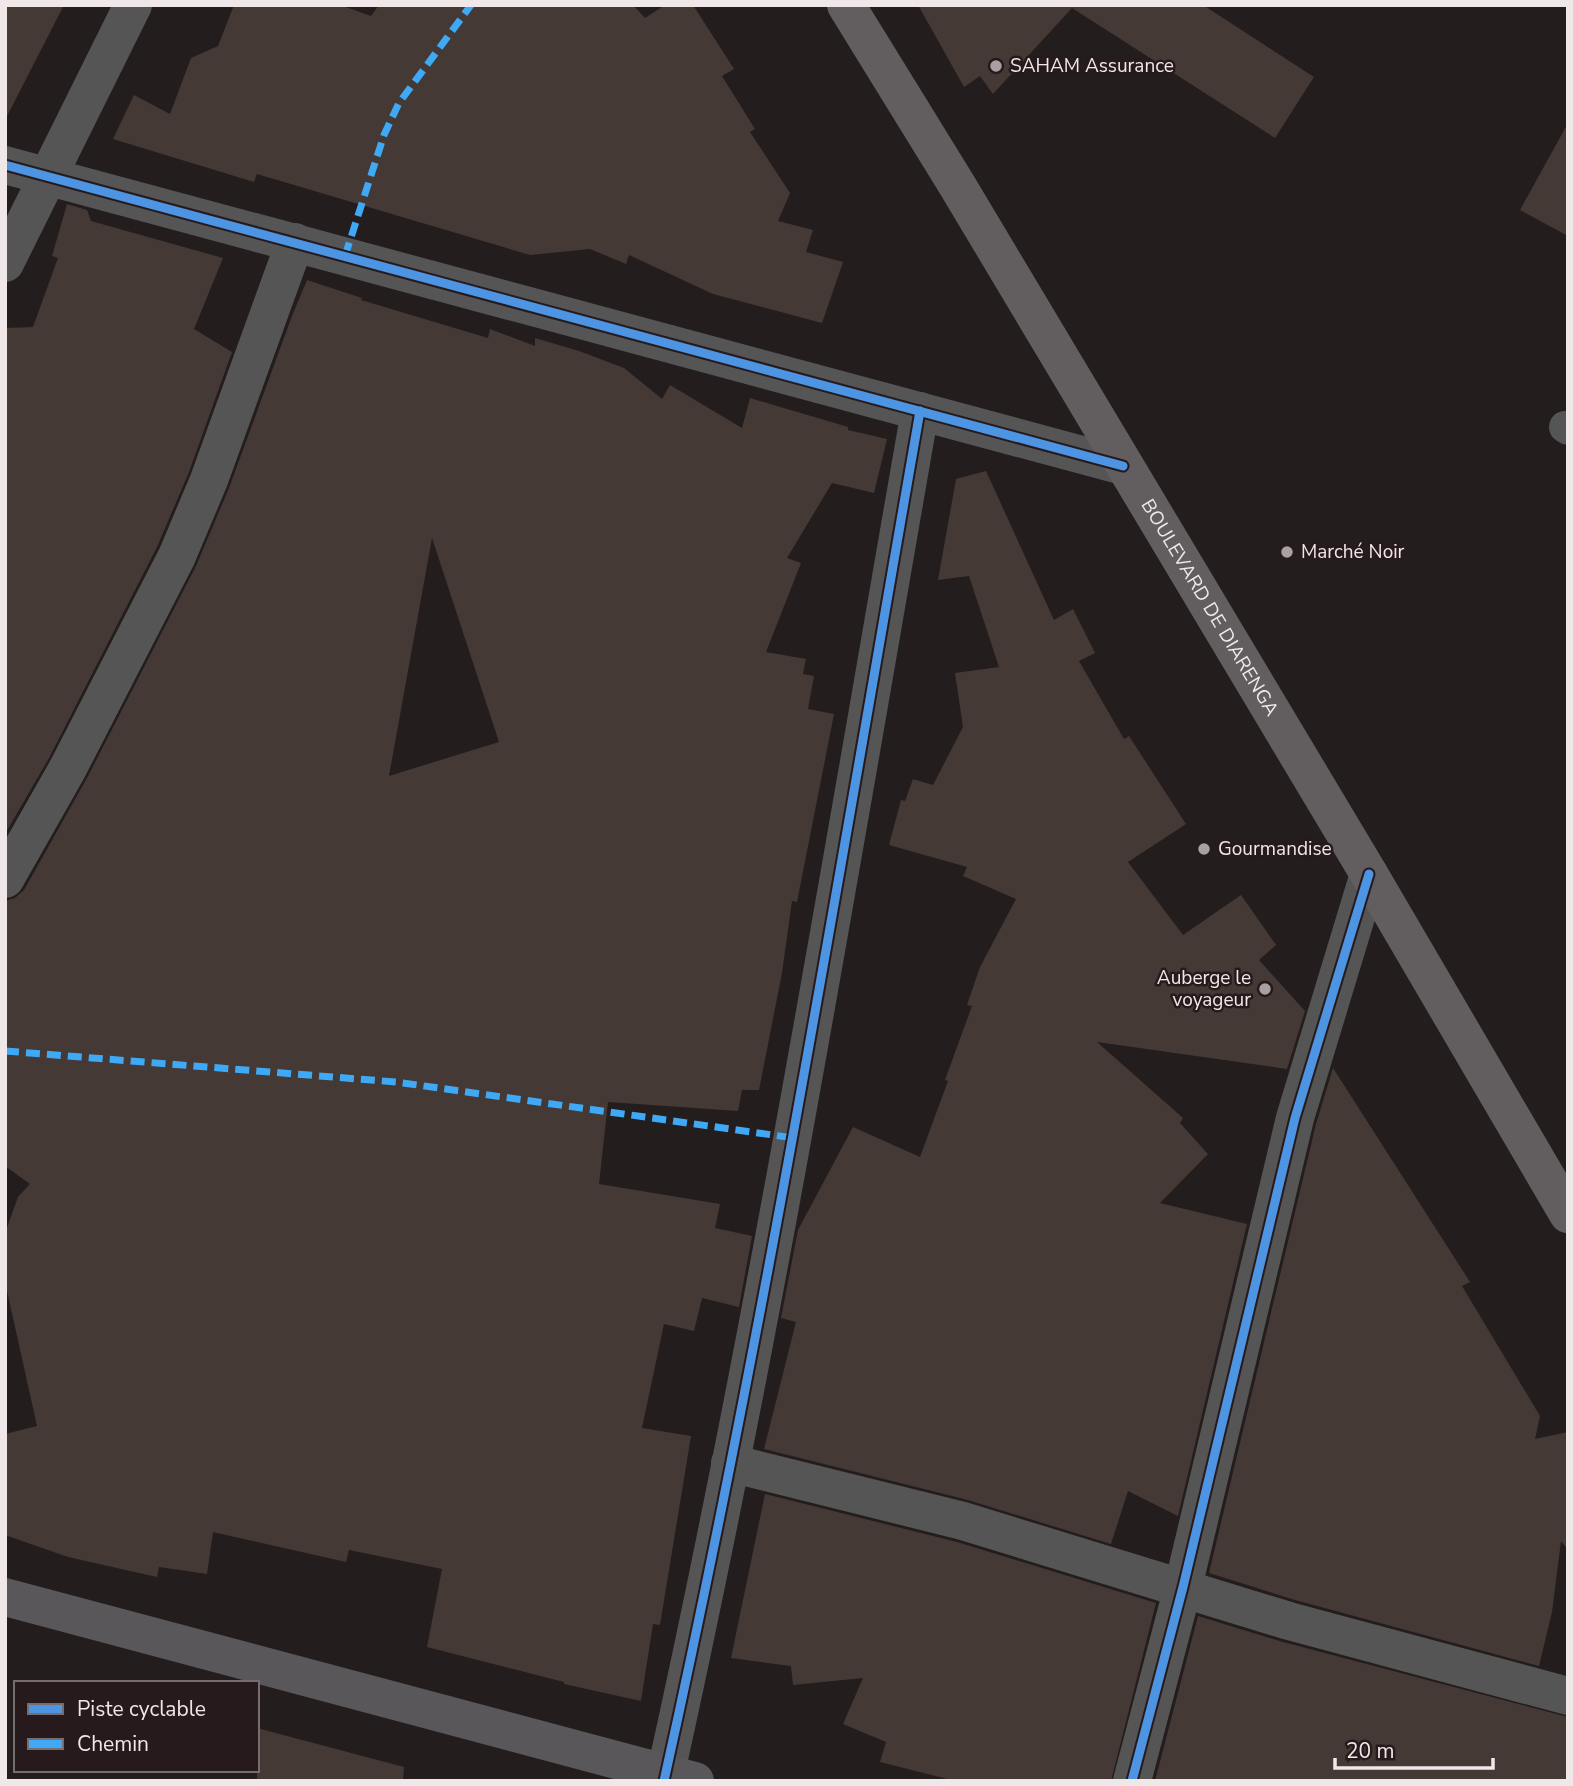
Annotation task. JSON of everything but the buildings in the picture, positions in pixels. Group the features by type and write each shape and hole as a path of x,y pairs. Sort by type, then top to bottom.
{"main road":[{"name":"BOULEVARD DE DIARENGA","path":"857,11 1123,466 1369,874 1568,1214"},
{"path":"5,1597 675,1778"}],"street":[{"path":"5,263 133,5"},
{"path":"5,164 1123,466"},
{"path":"5,879 68,768 186,537 295,242"},
{"path":"675,1778 703,1606 794,1138 919,411"},
{"path":"1132,1781 1183,1587 1296,1118 1369,874"},
{"path":"730,1463 963,1521 1289,1621 1568,1696"}],"marked path":[{"path":"345,256 384,135 399,103 471,5"},
{"path":"5,1051 396,1082 794,1138"}],"cycle path":[{"path":"5,165 1123,466"},
{"path":"664,1781 701,1611 768,1269 920,411"},
{"path":"1132,1781 1183,1587 1295,1118 1369,874"}],"place":[{"name":"SAHAM Assurance","path":"996,66"},
{"name":"Marché Noir","path":"1287,552"},
{"name":"Gourmandise","path":"1204,849"},
{"name":"Auberge le voyageur","path":"1265,989"}]}
